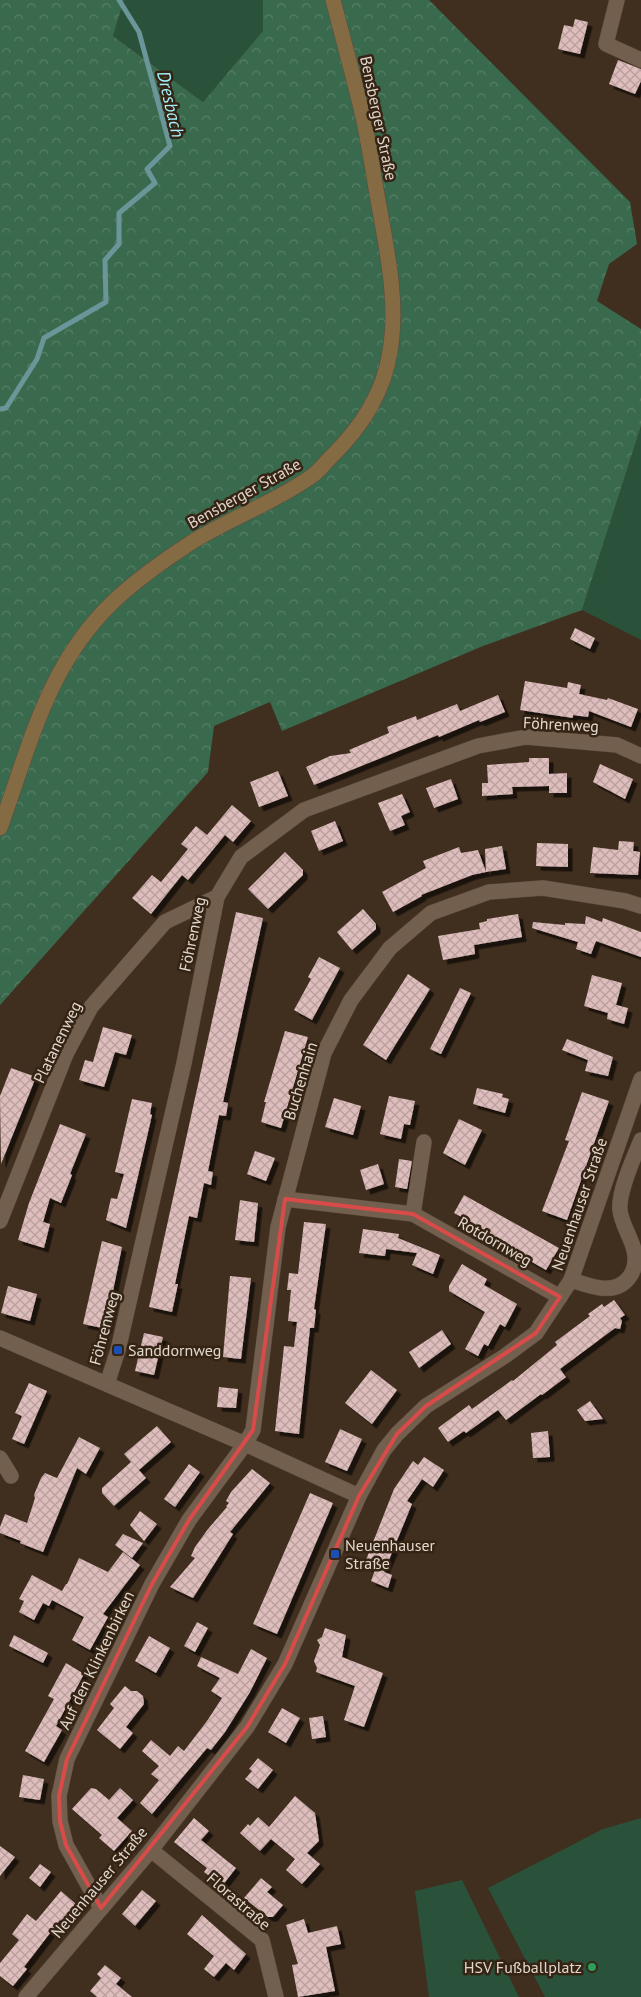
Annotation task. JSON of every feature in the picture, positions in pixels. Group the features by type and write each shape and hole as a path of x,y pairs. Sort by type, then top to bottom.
{"main road":[{"name":"Bensberger Straße","path":"0,828 23,756 48,695 68,658 92,626 112,603 136,582 190,543 313,475 346,443 364,419 379,389 390,352 393,324 391,294 384,237 364,118 333,0"}],"street":[{"path":"617,0 606,44 641,60"},
{"name":"Föhrenweg","path":"107,1384 118,1350 184,1063 217,897 240,857 304,810 478,746 526,737 617,745 641,756"},
{"name":"Buchenhain","path":"245,1444 253,1430 278,1227 324,1052 351,1000 390,948 431,913 489,892 543,888 625,901 641,906"},
{"name":"Platanenweg","path":"0,1221 66,1054 91,1007 164,922 217,897"},
{"name":"Neuenhauser Straße","path":"26,1997 151,1850 247,1727 286,1664 359,1496 384,1450 412,1418 426,1406 505,1356 536,1333 571,1280 641,1079"},
{"path":"571,1280 602,1288 618,1287 629,1280 635,1267 634,1251 620,1210 626,1177 641,1140"},
{"path":"413,1214 424,1142"},
{"name":"Rotdornweg","path":"285,1199 413,1214 560,1297"},
{"path":"0,1338 245,1444 359,1496"},
{"name":"Auf den Klinkenbirken","path":"100,1908 66,1845 60,1821 59,1796 68,1759 152,1584 189,1520 245,1444"},
{"path":"0,1458 11,1476"},
{"name":"Florastraße","path":"151,1850 262,1940 276,1997"}],"highlighted area":[{"path":"285,1199 413,1214 560,1297 536,1333 426,1406 397,1434 359,1496 285,1664 247,1727 101,1908 66,1845 60,1821 59,1796 67,1759 152,1584 189,1520 253,1430"}],"green space":[{"path":"0,0 124,0 113,36 203,102 263,31 263,0 429,0 630,202 637,244 609,264 597,301 641,329 641,426 582,610 483,646 282,731 270,702 214,726 208,772 0,1005"},
{"path":"124,0 263,0 264,31 203,102 113,36"},
{"path":"641,426 641,640 582,610"},
{"path":"641,1818 641,1997 545,1997 488,1888 603,1829"},
{"path":"462,1880 519,1997 429,1997 415,1891"}],"building":[{"path":"575,19 588,22 580,54 558,49 564,25 573,27"},
{"path":"618,60 641,69 641,81 635,94 609,84"},
{"path":"575,628 595,638 590,649 570,639"},
{"path":"525,681 567,688 568,682 581,685 579,694 607,700 608,698 638,709 631,727 589,711 588,717 573,715 573,718 520,710"},
{"path":"498,695 505,712 480,722 479,720 439,737 438,735 314,785 306,767 330,756 351,753 349,750 389,733 387,727 416,716 417,720 457,704 460,711"},
{"path":"529,758 549,758 549,774 567,773 567,793 549,793 549,786 512,787 513,794 482,796 482,783 488,783 487,765 529,762"},
{"path":"600,764 633,779 625,799 593,782"},
{"path":"278,771 288,796 259,807 250,782"},
{"path":"451,779 458,799 434,808 426,788"},
{"path":"402,794 410,812 401,816 405,825 390,831 378,803"},
{"path":"232,805 251,821 233,842 225,835 188,880 182,875 151,914 132,898 152,875 161,882 188,849 181,844 196,826 207,835"},
{"path":"335,821 343,841 319,851 311,831"},
{"path":"619,841 634,842 633,851 640,852 638,875 590,873 593,847 618,850"},
{"path":"537,843 568,844 568,867 536,866"},
{"path":"502,846 506,869 486,872 485,849"},
{"path":"459,847 461,853 478,850 486,872 472,875 421,895 393,912 382,892 426,868 423,861"},
{"path":"285,852 303,870 303,875 268,909 248,889"},
{"path":"363,909 376,924 376,929 352,950 337,932"},
{"path":"236,912 263,918 223,1102 228,1103 226,1116 219,1115 208,1171 213,1172 211,1185 204,1183 197,1218 189,1216 175,1284 178,1284 172,1312 149,1307"},
{"path":"518,914 522,937 474,945 475,954 443,960 438,936 480,929 479,923 487,921 487,919"},
{"path":"586,916 602,922 603,918 641,932 641,957 596,941 591,954 576,949 578,942 532,928 533,922 565,925 565,923 585,924"},
{"path":"319,957 340,968 312,1020 294,1010 311,979 308,977"},
{"path":"408,974 430,989 386,1060 363,1045"},
{"path":"592,975 622,983 616,1005 628,1008 624,1024 607,1019 608,1013 584,1006"},
{"path":"460,988 471,993 441,1054 430,1049"},
{"path":"103,1027 132,1035 126,1055 115,1052 104,1087 79,1080 85,1060 93,1062"},
{"path":"285,1031 308,1037 281,1128 261,1122 266,1102 264,1102"},
{"path":"567,1039 613,1057 608,1076 585,1071 588,1060 562,1050"},
{"path":"11,1068 36,1077 1,1164 0,1096"},
{"path":"477,1088 503,1094 502,1097 509,1099 505,1113 473,1104"},
{"path":"582,1092 609,1101 567,1220 542,1211 569,1141 565,1140"},
{"path":"389,1096 415,1101 410,1125 404,1124 401,1139 380,1134"},
{"path":"334,1098 361,1106 353,1135 325,1127"},
{"path":"132,1099 152,1103 150,1114 152,1115 126,1228 106,1220 111,1198 117,1199 124,1174 115,1172"},
{"path":"459,1119 482,1130 465,1165 443,1153"},
{"path":"60,1124 86,1134 61,1203 50,1198 43,1222 50,1224 44,1248 18,1240 29,1203"},
{"path":"255,1151 275,1158 266,1181 247,1174"},
{"path":"399,1159 412,1161 407,1189 395,1187"},
{"path":"378,1164 384,1184 366,1190 360,1170"},
{"path":"464,1195 559,1248 546,1270 479,1232 482,1228 454,1213"},
{"path":"240,1200 258,1203 254,1242 235,1240"},
{"path":"304,1222 326,1224 314,1309 316,1310 314,1328 310,1328 299,1434 275,1431 284,1346 294,1347 297,1322 288,1321 291,1290 287,1290 289,1273 298,1274"},
{"path":"363,1229 399,1234 398,1238 440,1255 433,1274 412,1265 417,1253 386,1249 385,1256 359,1253"},
{"path":"102,1241 122,1247 113,1291 116,1291 107,1329 83,1324"},
{"path":"462,1264 487,1279 484,1285 517,1304 505,1327 500,1324 488,1346 484,1344 478,1356 465,1349 485,1312 449,1291 449,1286"},
{"path":"230,1276 251,1278 241,1359 223,1357"},
{"path":"8,1286 37,1294 30,1321 1,1313"},
{"path":"614,1300 625,1315 620,1318 622,1321 620,1329 615,1328 560,1369 566,1377 506,1420 498,1410 466,1433 464,1431 448,1442 438,1428 469,1405 472,1409 513,1381 557,1345 555,1342 590,1316 588,1314 602,1304 604,1307"},
{"path":"442,1330 451,1344 419,1368 409,1352"},
{"path":"144,1333 163,1337 154,1375 135,1371"},
{"path":"371,1370 397,1390 372,1424 345,1403"},
{"path":"29,1383 47,1391 24,1444 12,1439 22,1416 15,1413"},
{"path":"219,1387 238,1389 236,1408 217,1407"},
{"path":"590,1401 603,1419 585,1421 577,1410"},
{"path":"157,1426 171,1442 139,1470 137,1468 146,1478 114,1506 102,1493 102,1488 131,1462 124,1454"},
{"path":"340,1429 362,1439 347,1471 325,1462"},
{"path":"548,1431 550,1457 533,1458 531,1433"},
{"path":"79,1437 100,1448 86,1474 77,1468 43,1552 0,1533 0,1527 5,1514 27,1523 35,1498 34,1495 41,1478 45,1473 57,1478"},
{"path":"424,1457 444,1470 433,1487 422,1479 407,1501 412,1504 384,1572 392,1575 388,1588 371,1581 375,1570 364,1565 394,1489 413,1461 418,1465"},
{"path":"189,1464 200,1472 175,1507 164,1499"},
{"path":"252,1469 270,1483 230,1532 233,1534 193,1598 170,1587 195,1558 191,1556 195,1547 227,1507 229,1503 226,1501 231,1492"},
{"path":"310,1493 333,1503 277,1634 253,1624"},
{"path":"140,1511 157,1524 144,1541 130,1525"},
{"path":"123,1534 143,1543 132,1558 115,1545"},
{"path":"123,1552 140,1565 103,1614 108,1617 90,1650 72,1640 84,1617 52,1600 49,1606 43,1603 34,1620 19,1612 24,1601 19,1599 32,1575 62,1591 79,1558 108,1572"},
{"path":"197,1622 208,1628 195,1652 184,1646"},
{"path":"325,1628 346,1635 342,1657 383,1673 364,1727 344,1720 355,1686 316,1672 317,1668 314,1661 320,1645 317,1640 322,1637"},
{"path":"14,1635 48,1653 43,1663 9,1646"},
{"path":"149,1636 170,1648 156,1673 135,1661"},
{"path":"251,1649 267,1658 250,1692 225,1732 211,1750 207,1748 152,1814 140,1803 159,1780 151,1774 159,1766 142,1751 151,1740 170,1756 178,1746 184,1751 222,1698 211,1691 220,1678 197,1666 201,1657 238,1674"},
{"path":"66,1663 84,1674 56,1726 62,1730 44,1762 25,1751 54,1699 48,1696"},
{"path":"125,1686 143,1696 144,1704 126,1727 133,1733 120,1749 97,1730 114,1708 110,1704"},
{"path":"282,1708 300,1718 286,1743 268,1732"},
{"path":"323,1716 326,1737 312,1739 309,1718"},
{"path":"258,1758 273,1770 258,1789 245,1779 252,1771 249,1769"},
{"path":"23,1775 44,1779 40,1800 19,1797"},
{"path":"91,1788 96,1789 109,1800 120,1788 133,1800 117,1818 132,1831 114,1851 99,1838 102,1835 72,1809"},
{"path":"295,1796 315,1813 319,1841 307,1853 320,1864 302,1884 286,1870 295,1859 271,1839 260,1851 240,1833 258,1817 269,1827"},
{"path":"194,1818 209,1831 201,1840 236,1868 222,1886 204,1872 207,1868 174,1842"},
{"path":"0,1846 15,1857 0,1876"},
{"path":"40,1864 51,1872 40,1887 29,1878"},
{"path":"261,1878 272,1887 267,1892 283,1905 273,1917 268,1917 244,1898"},
{"path":"142,1890 156,1901 135,1926 122,1914"},
{"path":"61,1891 77,1905 63,1923 60,1920 24,1967 27,1969 13,1986 0,1976 0,1963 19,1940 12,1934 27,1914 36,1921"},
{"path":"202,1915 246,1954 234,1970 226,1963 214,1977 204,1969 214,1956 187,1934"},
{"path":"304,1919 308,1933 337,1926 341,1944 326,1947 335,1991 298,1997 292,1965 298,1964 286,1925"},
{"path":"105,1965 121,1978 116,1984 132,1997 97,1997 90,1991 101,1978 97,1974"}],"waterway":[{"name":"Dresbach","path":"0,409 6,408 37,359 44,338 106,302 105,260 119,244 119,213 155,183 147,169 170,146 139,32 119,0"}],"place":[{"name":"Sanddornweg","path":"118,1350"},
{"name":"Neuenhauser Straße","path":"335,1554"},
{"name":"HSV Fußballplatz","path":"592,1967"}]}
